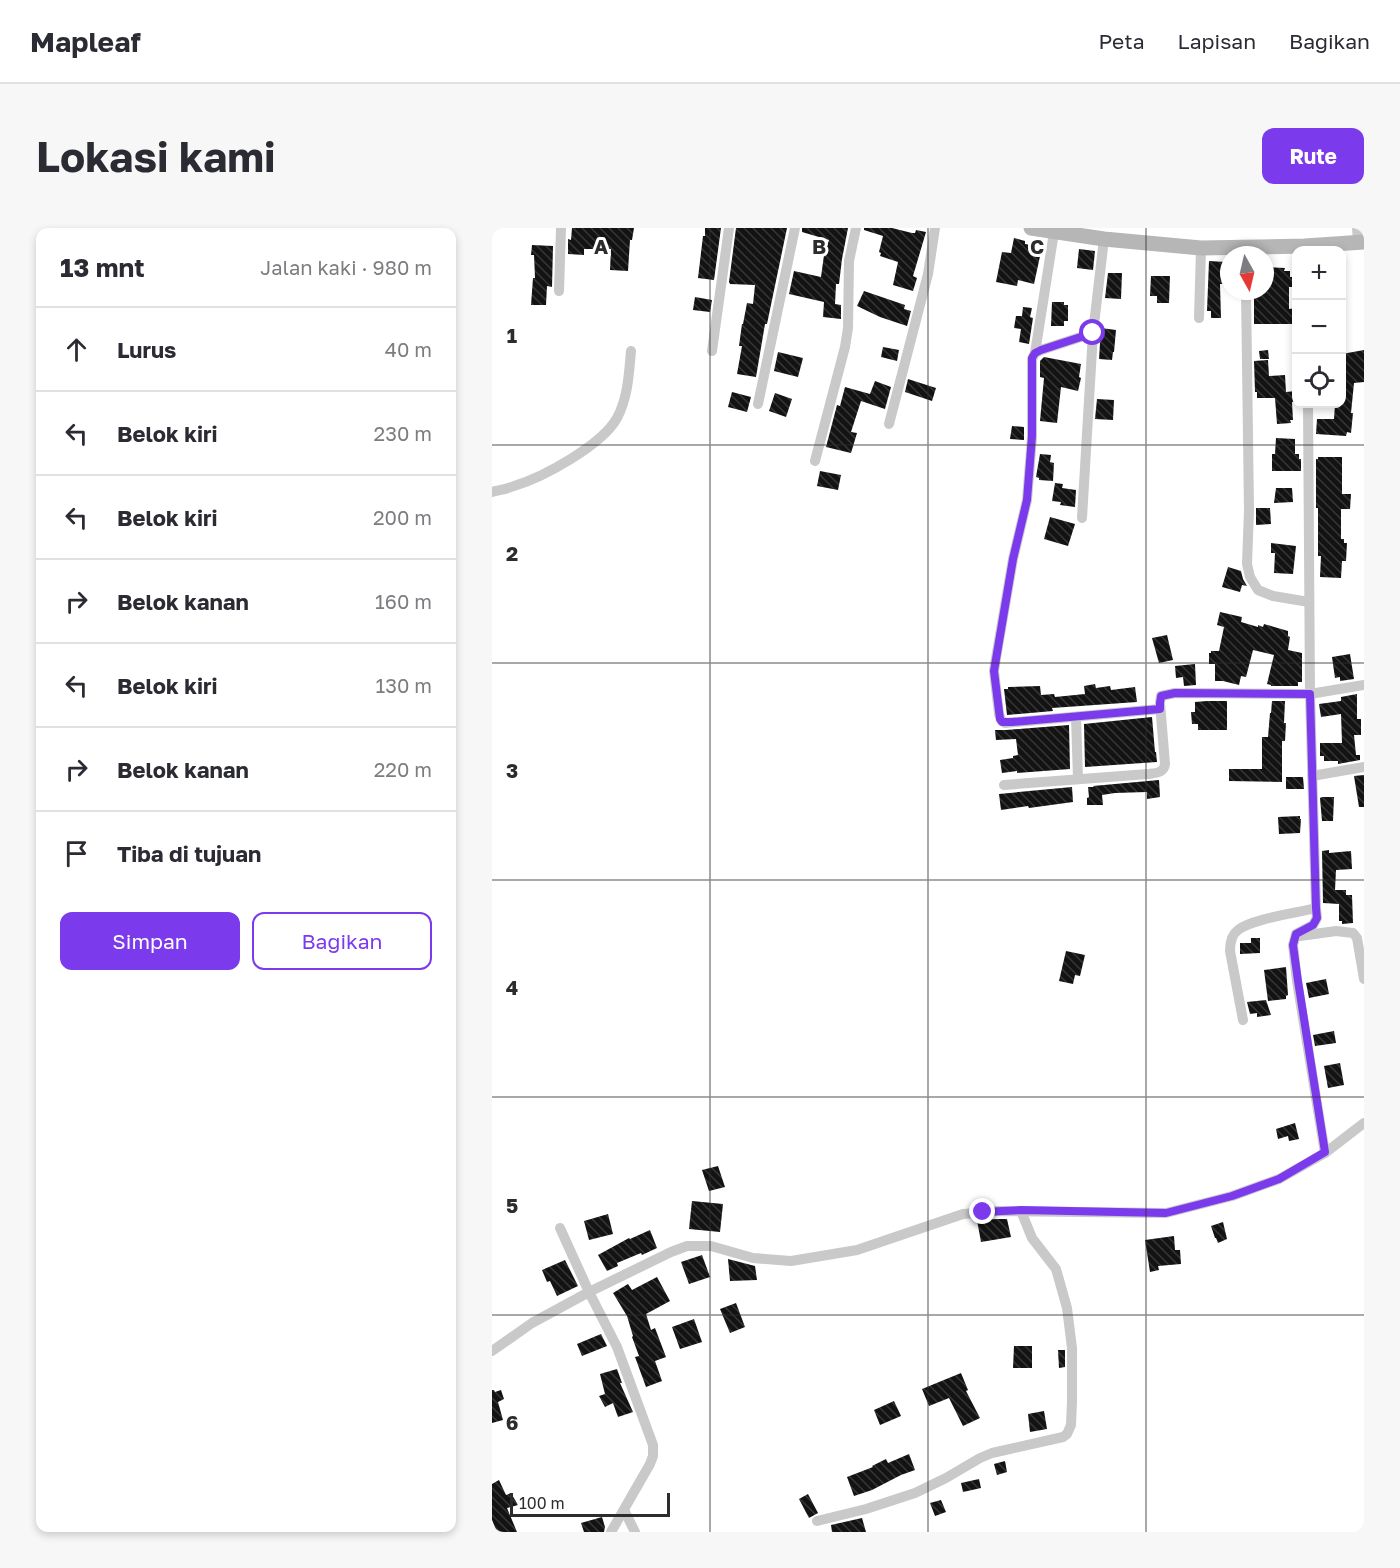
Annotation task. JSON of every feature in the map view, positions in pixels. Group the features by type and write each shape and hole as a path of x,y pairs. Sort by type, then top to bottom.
{"street":[{"path":"559,291 561,228"},
{"path":"712,351 729,228"},
{"path":"758,404 795,228"},
{"path":"815,462 845,347 849,319 849,261 856,228"},
{"path":"889,424 928,273 935,228"},
{"path":"1031,228 1054,232 1080,232 1104,239 1220,249"},
{"path":"1054,232 1035,353 1032,358 1032,436 1027,500 1013,559 994,671 999,714 1002,722 1005,723 1160,709"},
{"path":"1315,246 1360,237"},
{"path":"1082,518 1093,333 1104,239"},
{"path":"1199,318 1201,248"},
{"path":"1274,250 1292,249"},
{"path":"1246,300 1249,510 1247,564 1250,577 1258,590 1309,605"},
{"path":"1035,353 1093,333"},
{"path":"492,492 539,476 572,458 599,438 616,419 624,399 629,378 631,351"},
{"path":"1308,408 1311,776 1317,918 1310,927 1298,933 1293,945 1325,1152"},
{"path":"1004,785 1148,774 1161,771 1165,764 1161,696 1175,693 1310,694 1364,685"},
{"path":"1076,717 1078,779"},
{"path":"1311,776 1364,767"},
{"path":"1243,1020 1230,951 1233,936 1238,930 1253,923 1316,908"},
{"path":"1295,937 1336,932 1353,933 1357,938 1364,979"},
{"path":"492,1351 532,1323 589,1292 687,1246 711,1246 753,1258 791,1261 856,1250 963,1214 1021,1210 1166,1213 1222,1199 1279,1179 1325,1152 1364,1123"},
{"path":"817,1521 866,1509 915,1493 992,1453 1063,1437 1067,1434 1071,1425 1072,1348 1067,1308 1056,1269 1032,1238 1021,1210"},
{"path":"560,1228 617,1347 653,1445 650,1464 611,1532"},
{"path":"624,1510 636,1532"}],"building":[{"path":"572,228 634,228 632,240 630,240 628,271 610,270 611,249 584,249 584,255 568,254 568,239 571,240"},
{"path":"705,228 721,228 714,280 698,278"},
{"path":"736,228 787,228 767,324 765,324 756,377 737,374 742,346 739,346 742,324 747,303 753,304 755,285 730,284 729,282"},
{"path":"802,228 848,228 839,284 836,284 835,304 841,305 841,319 823,317 824,302 789,294 794,271 821,277 829,240 802,232"},
{"path":"864,228 892,228 912,233 916,230 926,232 913,276 917,278 913,291 893,285 898,262 880,256 883,236 864,230"},
{"path":"1014,238 1025,241 1025,244 1042,247 1034,284 1018,280 1017,286 996,282 1002,252 1011,253"},
{"path":"532,245 553,246 552,287 547,286 546,305 531,305 533,278 535,278 534,255 531,255"},
{"path":"1079,249 1095,251 1093,270 1077,268"},
{"path":"1209,261 1220,262 1221,318 1211,318 1211,311 1207,311"},
{"path":"1274,267 1285,268 1284,271 1290,271 1292,287 1289,287 1289,309 1292,309 1292,324 1254,324 1254,300 1274,300"},
{"path":"1108,273 1122,273 1121,299 1105,298"},
{"path":"1151,276 1170,276 1169,303 1157,303 1157,296 1150,296"},
{"path":"864,291 905,305 904,309 911,311 907,326 857,306"},
{"path":"695,297 712,300 710,312 693,310"},
{"path":"1052,302 1064,302 1064,305 1068,305 1068,321 1064,321 1064,326 1051,326"},
{"path":"1023,307 1032,308 1030,317 1033,318 1029,344 1019,342 1021,329 1014,328 1016,316 1022,316"},
{"path":"1101,328 1116,330 1112,360 1099,359"},
{"path":"883,347 899,350 897,361 881,357"},
{"path":"1268,350 1269,359 1260,359 1259,351"},
{"path":"1364,350 1364,382 1354,383 1351,433 1347,432 1346,436 1316,434 1317,419 1334,419 1335,408 1346,408 1346,353"},
{"path":"778,352 803,358 798,377 774,371"},
{"path":"1044,357 1081,364 1078,391 1061,387 1057,423 1040,421 1044,378 1040,377 1040,361"},
{"path":"1268,360 1269,376 1285,375 1286,392 1292,391 1293,420 1290,420 1291,423 1277,424 1275,398 1257,398 1254,361"},
{"path":"908,379 936,388 932,401 905,392"},
{"path":"875,381 891,387 885,409 861,401 851,432 857,433 851,453 826,447 837,405 840,406 845,387 870,394"},
{"path":"732,392 751,397 747,412 728,407"},
{"path":"775,393 792,399 786,417 769,411"},
{"path":"1097,399 1114,400 1113,420 1095,419"},
{"path":"1012,426 1024,427 1024,440 1010,439"},
{"path":"1276,438 1295,439 1295,454 1299,454 1299,459 1301,459 1301,471 1272,471 1272,454 1275,454"},
{"path":"1040,454 1051,455 1050,462 1054,463 1053,481 1039,480 1036,477"},
{"path":"1318,457 1342,457 1342,494 1351,494 1350,509 1341,509 1341,539 1347,543 1346,561 1342,561 1341,578 1320,577 1321,556 1318,556 1318,508 1316,508 1316,459"},
{"path":"820,471 841,475 838,490 817,486"},
{"path":"1055,483 1063,484 1062,488 1076,490 1075,507 1060,505 1061,502 1052,501"},
{"path":"1276,488 1292,488 1293,502 1274,503"},
{"path":"1256,508 1270,508 1271,524 1256,525"},
{"path":"1050,517 1075,524 1068,546 1044,539"},
{"path":"1271,543 1296,546 1293,574 1274,573 1275,553 1271,553"},
{"path":"1228,567 1241,571 1247,586 1242,585 1240,592 1222,587"},
{"path":"1220,612 1242,617 1241,622 1258,627 1258,625 1263,627 1264,624 1288,631 1290,637 1288,650 1302,653 1302,682 1298,682 1298,686 1267,684 1274,655 1253,650 1246,677 1241,676 1239,685 1215,681 1215,664 1209,664 1209,653 1219,651 1224,627 1217,625"},
{"path":"1167,635 1173,660 1159,663 1152,638"},
{"path":"1350,654 1354,679 1340,681 1340,677 1335,678 1332,657"},
{"path":"1195,664 1196,685 1184,686 1183,677 1176,678 1175,666"},
{"path":"1095,684 1096,688 1110,686 1111,690 1135,687 1137,702 1052,708 1053,711 1007,715 1004,689 1008,687 1040,686 1041,695 1054,694 1055,697 1085,694 1084,686"},
{"path":"1357,694 1357,719 1361,719 1361,735 1354,735 1356,755 1360,755 1360,760 1338,764 1338,761 1324,761 1324,756 1320,756 1320,743 1342,743 1341,714 1321,717 1319,704 1341,701 1341,697"},
{"path":"1227,701 1227,730 1198,730 1198,724 1192,724 1191,712 1195,712 1195,702"},
{"path":"1272,701 1285,701 1284,723 1286,723 1285,741 1282,741 1282,782 1229,781 1229,769 1262,769 1262,737 1268,737"},
{"path":"1152,717 1157,762 1085,767 1084,724"},
{"path":"1069,725 1070,769 1002,773 1000,760 1018,755 1016,739 996,740 995,730"},
{"path":"1364,775 1364,807 1359,807 1354,776"},
{"path":"1286,777 1303,777 1304,789 1286,789"},
{"path":"1159,780 1160,797 1147,799 1147,792 1115,793 1102,795 1103,805 1087,805 1088,787"},
{"path":"1072,787 1073,802 1001,810 999,794"},
{"path":"1334,797 1333,821 1322,821 1320,798"},
{"path":"1300,816 1300,833 1279,834 1278,817"},
{"path":"1329,850 1329,853 1351,851 1352,869 1336,870 1335,890 1346,890 1346,895 1352,895 1353,923 1342,924 1342,921 1339,921 1339,904 1323,903 1322,851"},
{"path":"1251,938 1260,938 1260,953 1240,954 1240,943 1251,943"},
{"path":"1066,951 1085,955 1080,976 1075,975 1073,984 1059,981"},
{"path":"1286,967 1288,995 1286,999 1268,1001 1264,970"},
{"path":"1326,979 1329,994 1309,998 1306,983"},
{"path":"1266,1000 1271,1015 1257,1017 1257,1013 1250,1014 1247,1002"},
{"path":"1334,1031 1336,1043 1315,1046 1313,1035"},
{"path":"1340,1063 1344,1085 1328,1088 1324,1066"},
{"path":"1295,1123 1299,1139 1289,1141 1288,1136 1278,1139 1276,1129"},
{"path":"718,1166 725,1187 709,1191 702,1170"},
{"path":"692,1201 723,1204 720,1232 689,1229"},
{"path":"608,1214 613,1234 589,1240 584,1221"},
{"path":"1007,1219 1011,1237 981,1242 977,1220"},
{"path":"1223,1222 1227,1239 1218,1243 1211,1226"},
{"path":"650,1230 657,1248 617,1263 618,1266 607,1271 598,1255 629,1238"},
{"path":"1174,1236 1175,1250 1180,1250 1181,1264 1158,1266 1159,1270 1150,1272 1145,1240"},
{"path":"702,1255 710,1277 689,1284 681,1262"},
{"path":"728,1259 755,1266 757,1280 730,1281"},
{"path":"565,1260 578,1286 557,1296 542,1270"},
{"path":"657,1277 670,1301 646,1314 651,1330 655,1328 666,1357 655,1361 662,1381 646,1387 635,1357 639,1356 627,1316 613,1293 628,1284 632,1290"},
{"path":"736,1303 745,1327 730,1333 720,1309"},
{"path":"694,1319 702,1342 680,1349 672,1327"},
{"path":"601,1334 607,1346 582,1356 577,1344"},
{"path":"1014,1346 1032,1346 1032,1368 1013,1368"},
{"path":"1058,1350 1065,1350 1065,1367 1059,1368"},
{"path":"617,1369 622,1383 620,1383 633,1412 618,1417 613,1403 605,1407 599,1396 605,1394 600,1374"},
{"path":"961,1373 968,1390 966,1391 980,1418 963,1426 949,1398 929,1406 922,1389"},
{"path":"492,1390 495,1392 501,1390 504,1399 498,1402 503,1420 492,1423"},
{"path":"894,1401 901,1416 880,1425 874,1410"},
{"path":"1044,1411 1047,1429 1030,1432 1028,1414"},
{"path":"909,1454 915,1470 854,1496 847,1477 873,1467 886,1459 888,1463"},
{"path":"1005,1461 1007,1472 997,1475 994,1464"},
{"path":"979,1479 981,1488 963,1492 961,1483"},
{"path":"499,1480 506,1495 511,1493 518,1505 507,1508 517,1532 497,1532 492,1520 492,1484"},
{"path":"808,1494 818,1513 809,1518 799,1499"},
{"path":"941,1500 946,1512 935,1516 930,1503"},
{"path":"602,1517 604,1532 584,1532 581,1523"},
{"path":"862,1518 866,1532 832,1532 831,1525"}],"route":[{"path":"983,1212 1021,1210 1166,1213 1179,1211 1232,1196 1279,1179 1325,1152 1293,945 1296,934 1313,925 1317,918 1310,694 1175,693 1161,696 1160,709 1012,722 1002,722 1000,719 994,671 1013,559 1027,500 1032,436 1032,358 1041,350 1093,333"}]}
